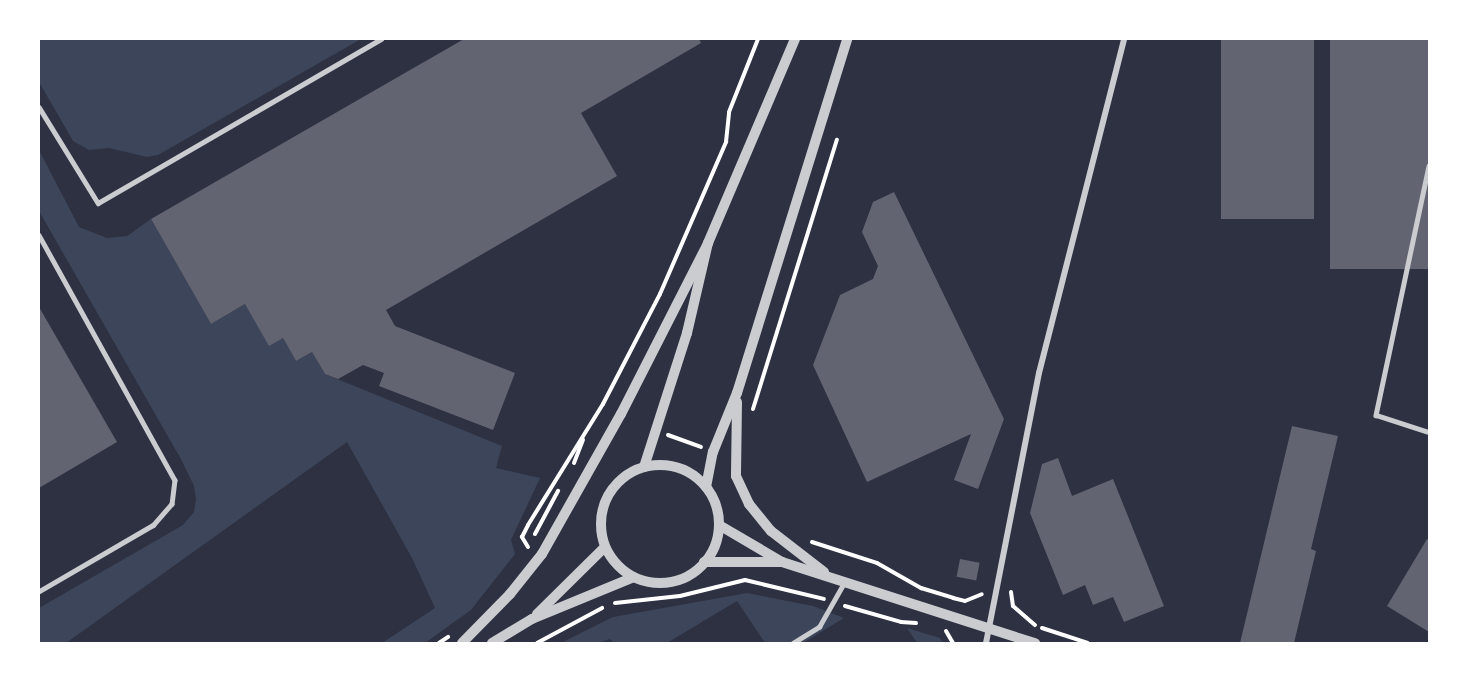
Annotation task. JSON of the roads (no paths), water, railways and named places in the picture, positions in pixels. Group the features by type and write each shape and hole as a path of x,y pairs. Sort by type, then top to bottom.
{"street":[{"path":"462,643 510,594 542,554 621,414 708,243 795,39"},
{"path":"706,487 713,452 737,393 847,39"},
{"path":"987,643 1039,373 1124,39"},
{"path":"644,467 687,333 708,243"},
{"path":"737,393 736,476 749,504 771,531 829,576"},
{"path":"657,464 685,470 706,487 718,511 719,525 717,538 704,562 679,580 664,583 634,577 612,559 605,547 601,522 606,498 622,479 644,467 657,464"},
{"path":"719,525 782,562 1035,643"},
{"path":"532,618 605,547"},
{"path":"704,562 782,562"},
{"path":"492,643 532,618 634,577"}],"lane":[{"path":"39,107 98,203 381,39"},
{"path":"1429,166 1376,415 1429,432"},
{"path":"39,235 175,480 172,504 154,525 39,592"},
{"path":"793,643 819,627 844,581"}]}
